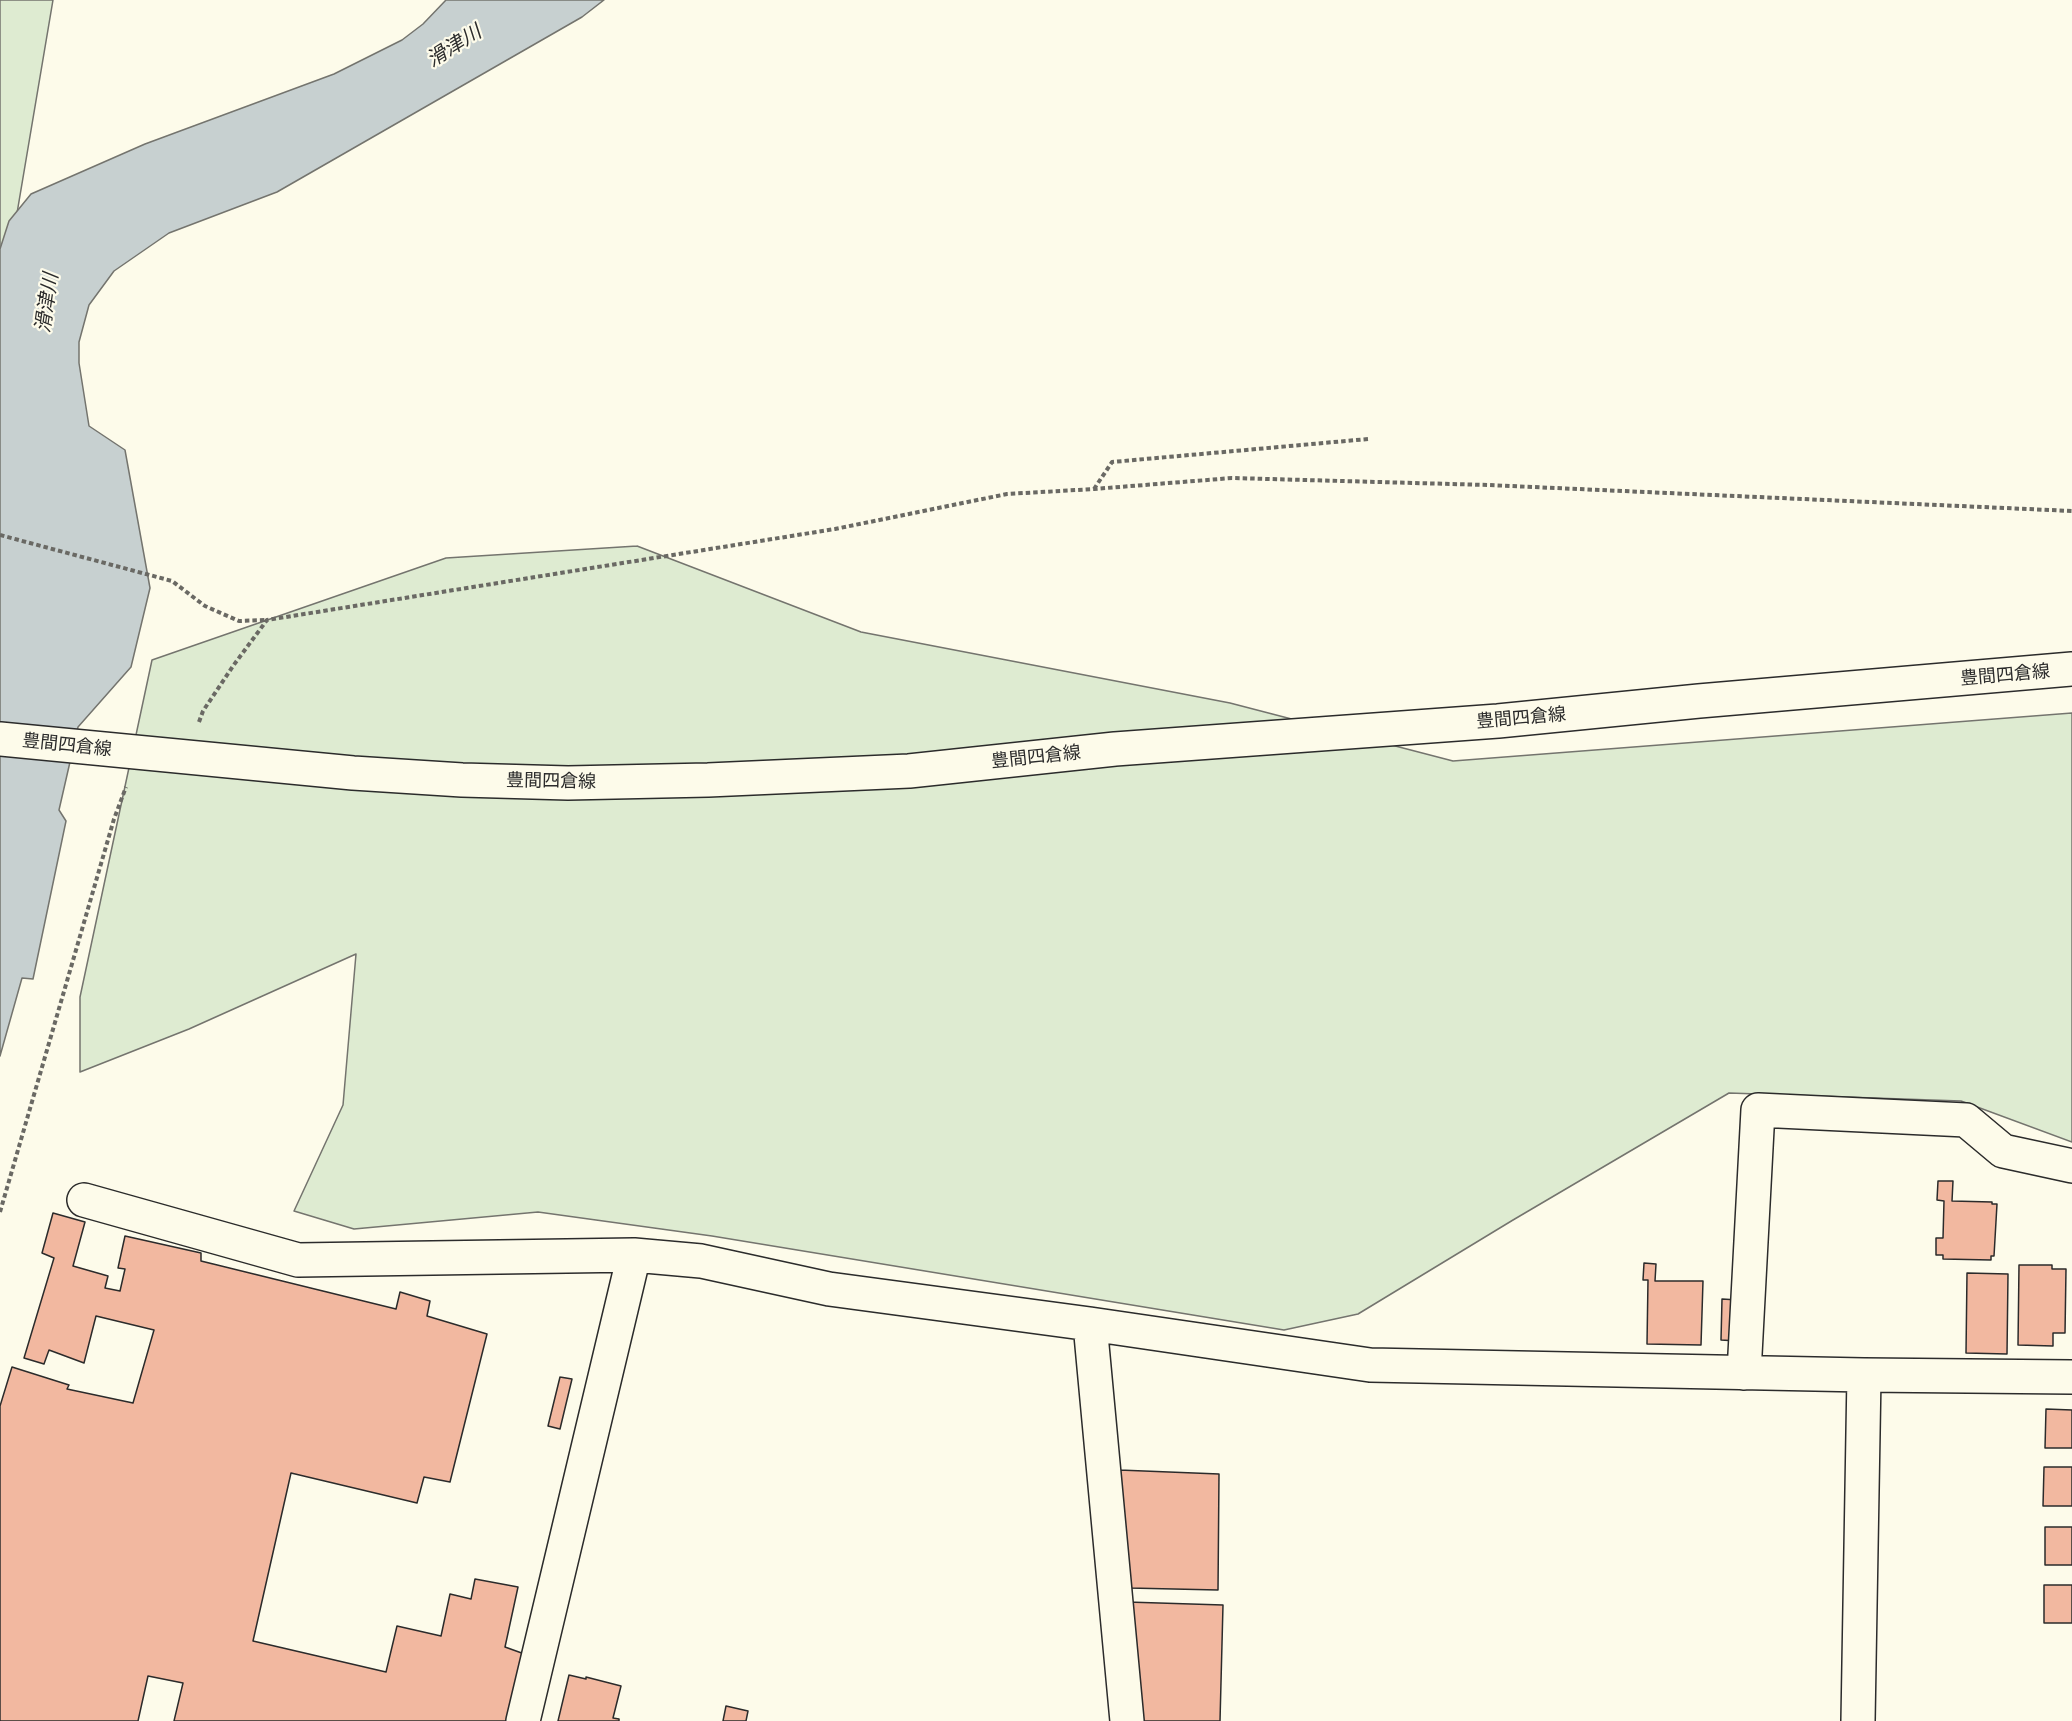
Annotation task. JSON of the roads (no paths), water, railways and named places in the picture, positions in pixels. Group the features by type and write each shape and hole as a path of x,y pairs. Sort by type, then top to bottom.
{"street":[{"name":"豊間四倉線","path":"0,739 184,758 440,778 568,783 708,780 897,772 1114,749 1498,721 2072,669"},
{"path":"1744,1373 1758,1110 1966,1120 2003,1151 2072,1166"},
{"path":"84,1200 298,1260 634,1255 701,1261 829,1288 1370,1365 2072,1377"},
{"path":"523,1721 634,1255"},
{"path":"1090,1324 1127,1721"},
{"path":"1858,1721 1864,1375"}],"water":[{"name":"滑津川","path":"446,0 604,0 582,17 277,192 169,233 114,271 89,305 79,342 79,363 89,426 125,450 150,588 131,667 78,727 59,810 66,821 33,979 22,978 0,1056 0,249 9,221 31,194 145,144 334,74 402,40 423,24"}]}
